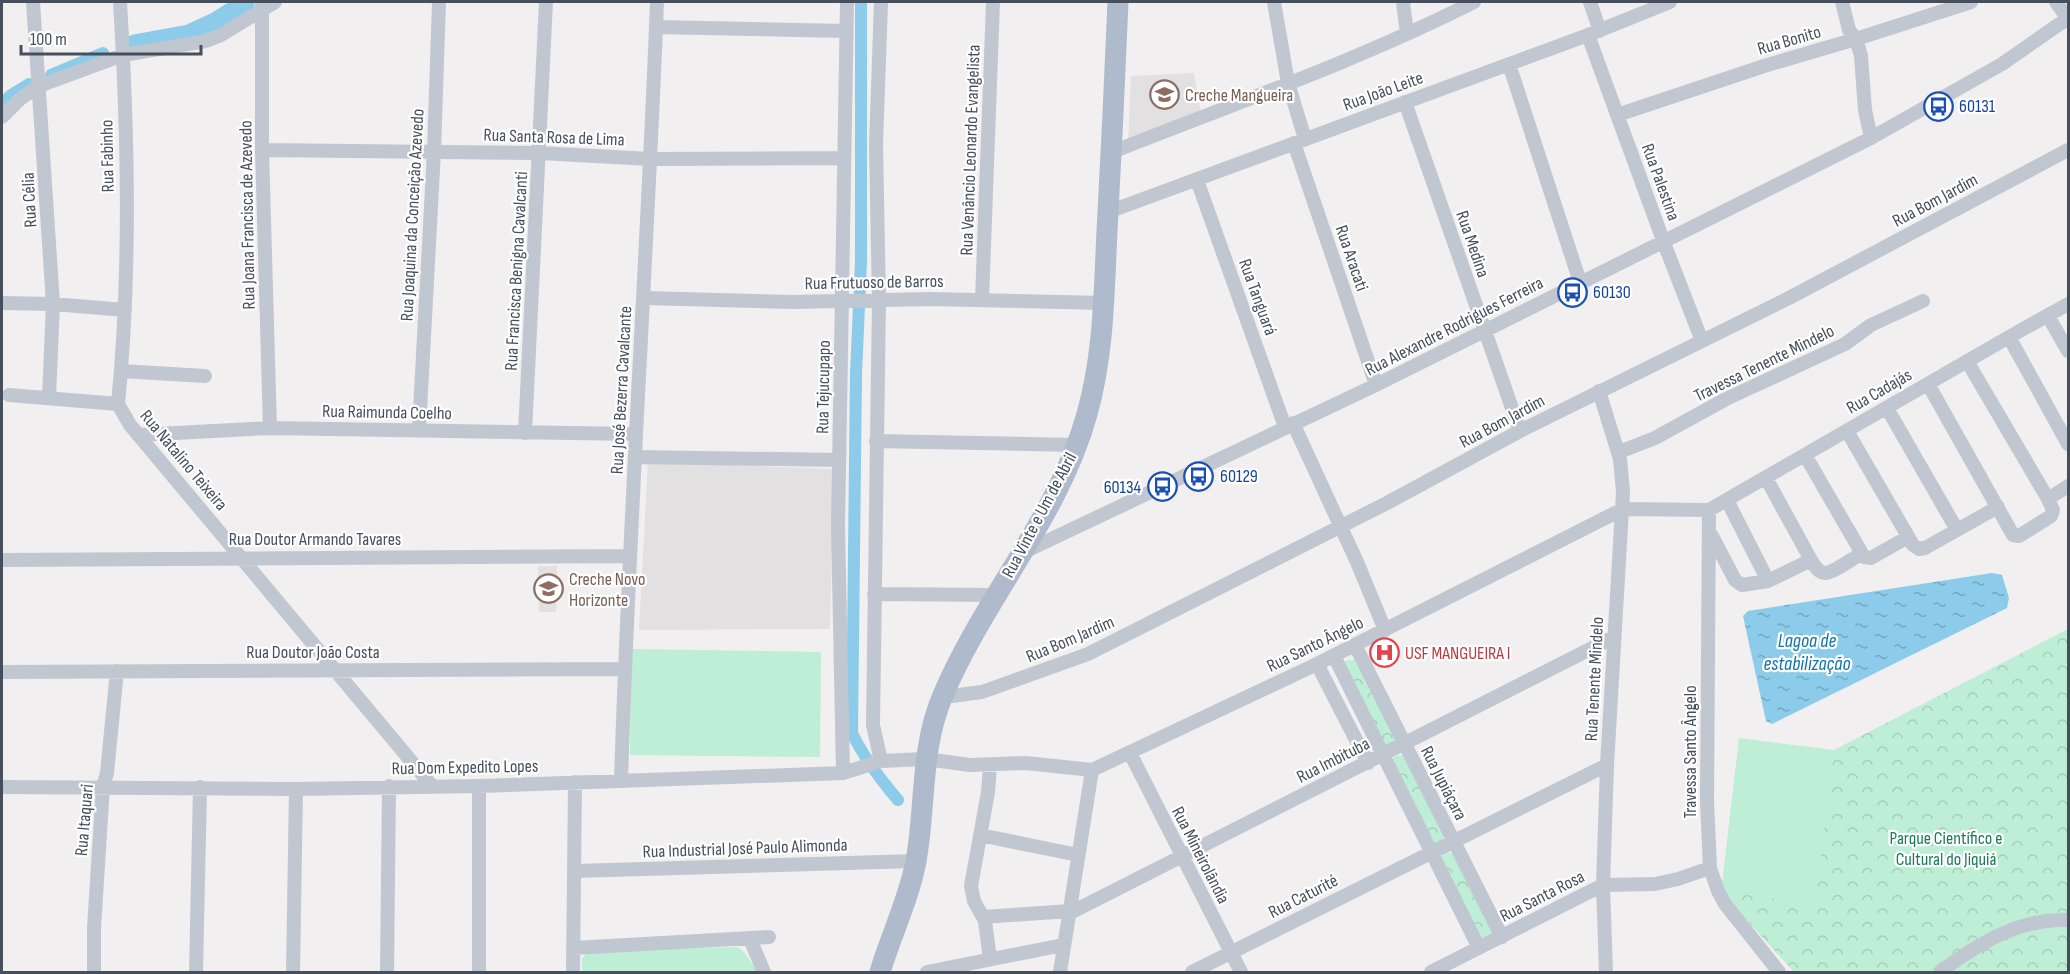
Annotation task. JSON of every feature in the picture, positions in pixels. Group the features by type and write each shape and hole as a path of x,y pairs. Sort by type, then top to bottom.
{"main road":[{"name":"Rua Vinte e Um de Abril","path":"880,972 916,861 926,759 931,731 944,693 1019,554 1047,508 1067,468 1087,414 1098,367 1104,303 1118,2"}],"street":[{"name":"Rua Célia","path":"33,2 53,304 49,397"},
{"name":"Rua Fabinho","path":"118,404 125,310 126,173 120,2"},
{"path":"2,117 20,99 39,86 123,55 206,41 221,35 262,6 275,2"},
{"name":"Rua Joaquina da Conceição Azevedo","path":"419,429 434,151 439,2"},
{"name":"Rua Francisca Benigna Cavalcanti","path":"525,434 546,2"},
{"name":"Rua José Bezerra Cavalcante","path":"621,780 629,556 644,298 657,2"},
{"name":"Rua Tejucupapo","path":"843,772 838,526 846,301 844,158 847,2"},
{"path":"879,762 873,725 876,145 881,2"},
{"name":"Rua Venâncio Leonardo Evangelista","path":"982,300 993,2"},
{"name":"Rua Aracati","path":"1274,2 1299,141 1376,385"},
{"path":"1403,2 1407,34"},
{"path":"1112,152 1407,34 1473,2"},
{"name":"Rua Palestina","path":"1590,2 1594,33 1617,115 1702,341"},
{"name":"Rua João Leite","path":"1108,212 1594,33 1641,7 1670,2"},
{"path":"1842,2 1849,30 1856,39 1863,71 1865,110 1870,138"},
{"name":"Rua Bonito","path":"1617,115 1764,66 1971,2"},
{"path":"2056,2 2068,19"},
{"name":"Rua Joana Francisca de Azevedo","path":"262,6 262,150 270,428"},
{"name":"Rua Alexandre Rodrigues Ferreira","path":"1019,554 1376,385 1870,138 2002,64 2068,19"},
{"path":"656,27 846,32"},
{"path":"1509,64 1580,282"},
{"name":"Rua Medina","path":"1405,102 1520,431"},
{"name":"Rua Santa Rosa de Lima","path":"262,150 540,153 650,159 844,158"},
{"name":"Rua Bom Jardim","path":"944,693 952,696 982,692 1088,654 1340,526 1520,431 1789,298 2068,150"},
{"name":"Rua Tanguará","path":"1197,180 1289,425 1340,526 1385,630"},
{"name":"Rua Frutuoso de Barros","path":"644,298 1104,303"},
{"name":"Travessa Tenente Mindelo","path":"1618,452 1674,429 1726,399 1845,344 1871,325 1923,300"},
{"path":"2,303 53,304 125,310"},
{"name":"Rua Cadajás","path":"1709,510 2068,304"},
{"path":"2048,316 2068,351"},
{"path":"2009,337 2068,444"},
{"path":"1928,384 2013,535 2019,536 2051,516 2053,510 1967,361"},
{"path":"121,370 205,376"},
{"name":"Rua Tenente Mindelo","path":"1599,391 1622,470 1623,508 1607,765 1603,885 1606,972"},
{"path":"9,395 118,404"},
{"name":"Rua Natalino Teixeira","path":"118,404 138,435 432,786"},
{"path":"1887,408 1957,530"},
{"name":"Rua Raimunda Coelho","path":"138,435 270,428 419,429 525,434 636,434"},
{"path":"1847,431 1916,548 1922,549 1998,507"},
{"path":"876,441 1077,444"},
{"path":"1805,455 1863,556"},
{"path":"635,457 839,460"},
{"path":"1766,477 1810,560 1818,570 1825,573 1863,556 1871,558 1908,537"},
{"path":"2048,499 2068,486"},
{"path":"1727,500 1768,581"},
{"path":"1047,508 1050,525 1056,530 1070,531"},
{"name":"Rua Santo Ângelo","path":"926,759 970,765 1026,764 1092,770 1334,656 1623,508 1709,510"},
{"name":"Travessa Santo Ângelo","path":"1709,510 1707,801 1710,868 1725,904 1779,972"},
{"path":"1710,532 1738,583 1748,586 1768,581 1810,560"},
{"name":"Rua Doutor Armando Tavares","path":"2,560 629,556"},
{"path":"874,594 997,595"},
{"name":"Rua Imbituba","path":"1069,912 1614,638"},
{"name":"Rua Jupiáçara","path":"1355,645 1502,937"},
{"path":"1334,656 1479,948"},
{"path":"1317,664 1368,763"},
{"name":"Rua Doutor João Costa","path":"2,672 624,669"},
{"name":"Rua Itaquari","path":"94,972 94,928 103,786 107,773 117,671"},
{"name":"Rua Mineirolândia","path":"1130,753 1241,972"},
{"name":"Rua Dom Expedito Lopes","path":"2,787 296,789 479,786 843,772 879,762 926,759"},
{"path":"1453,840 1607,765"},
{"path":"990,766 988,792 971,886 974,901 988,932 990,959"},
{"path":"1060,972 1092,770"},
{"path":"573,972 574,782"},
{"path":"387,972 389,786"},
{"path":"479,786 479,972"},
{"path":"196,972 200,787"},
{"path":"293,972 296,789"},
{"path":"980,835 1078,855"},
{"name":"Rua Caturité","path":"1192,972 1453,840"},
{"name":"Rua Industrial José Paulo Alimonda","path":"575,871 916,861"},
{"name":"Rua Santa Rosa","path":"1431,972 1603,885 1655,884 1710,868"},
{"path":"983,917 1069,912"},
{"path":"1940,972 1961,956 2009,930 2045,921 2068,920"},
{"path":"573,948 769,938"},
{"path":"750,939 764,972"},
{"path":"927,972 1063,945"}],"shaded area":[{"name":"Creche Mangueira","path":"1194,73 1201,113 1128,142 1131,76"},
{"path":"648,462 834,469 830,629 639,630"},
{"name":"Creche Novo Horizonte","path":"538,566 557,566 556,612 539,612"},
{"name":"USF MANGUEIRA I","path":"1392,640 1398,654 1376,665 1369,652"}],"green space":[{"name":"Parque Científico e Cultural do Jiquiá","path":"2068,629 2068,972 1794,972 1721,892 1815,903 1834,750"},
{"path":"631,649 821,652 820,757 630,755"},
{"path":"1356,660 1395,742 1384,746 1344,662"},
{"path":"1739,738 1834,750 1815,904 1721,892"},
{"path":"1403,755 1444,834 1443,841 1436,844 1432,842 1392,761 1395,756"},
{"path":"1446,852 1454,854 1494,934 1481,939 1441,857"},
{"path":"738,947 758,972 582,972 582,959 588,951"}],"water":[{"name":"Lagoa de estabilização","path":"1992,573 2002,575 2009,598 2007,608 1772,724 1766,721 1743,616 1748,611"}],"waterway":[{"path":"861,2 861,261 856,374 852,733 873,768 898,800"},
{"path":"134,45 189,35 217,22 244,5"},
{"path":"51,75 103,53"},
{"path":"2,104 11,95 29,84"}],"place":[{"name":"Creche Mangueira","path":"1164,95"},
{"name":"60131","path":"1938,106"},
{"name":"60130","path":"1572,292"},
{"name":"60129","path":"1199,476"},
{"name":"60134","path":"1162,487"},
{"name":"Creche Novo Horizonte","path":"548,589"},
{"name":"USF MANGUEIRA I","path":"1384,653"}]}
